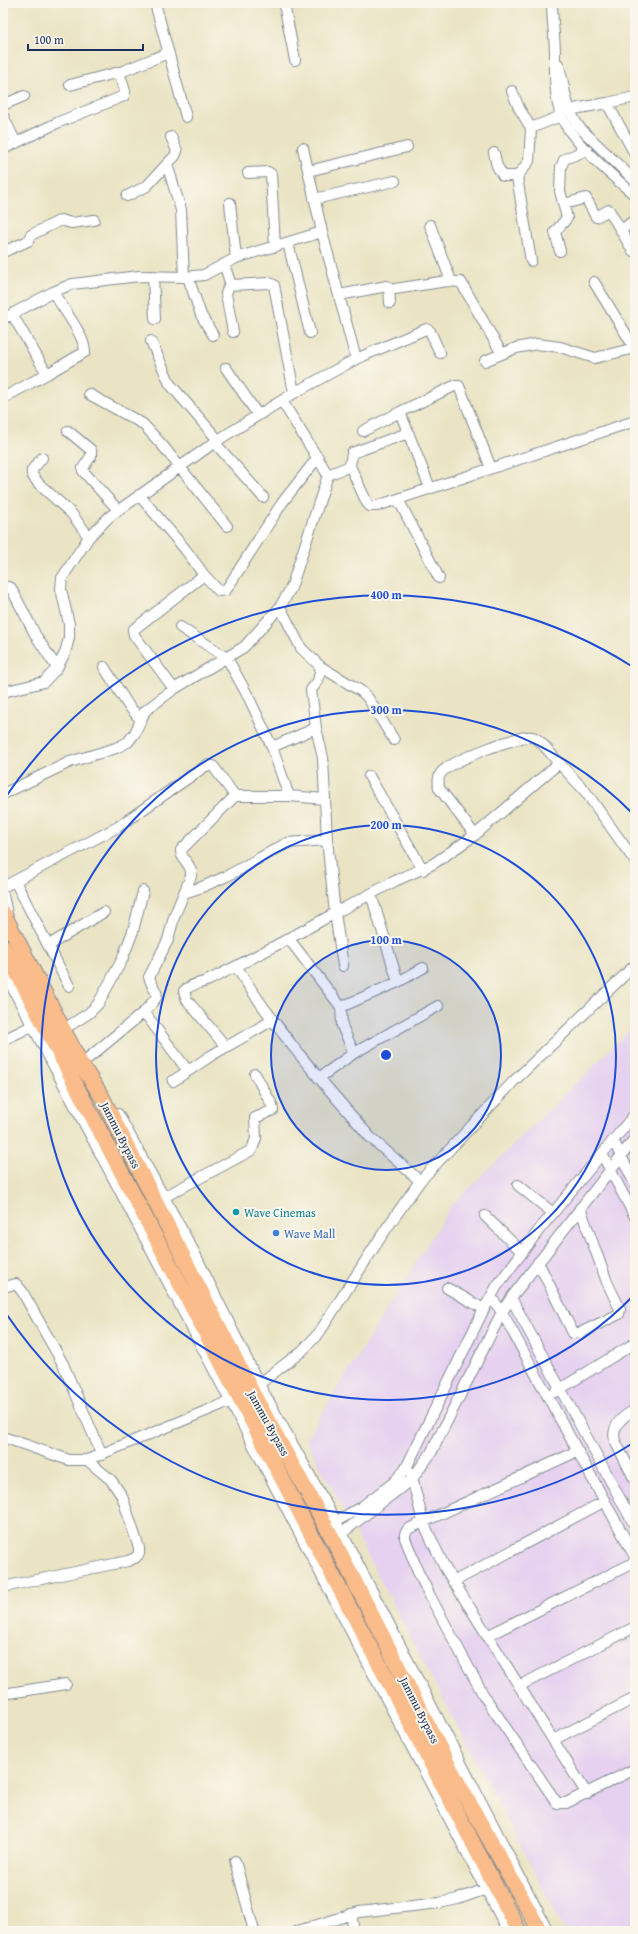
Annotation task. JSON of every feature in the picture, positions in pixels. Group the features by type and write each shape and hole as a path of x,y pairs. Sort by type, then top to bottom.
{"highway":[{"name":"Jammu Bypass","path":"6,918 81,1064 102,1097 245,1393 519,1931"},
{"name":"Jammu Bypass","path":"3,946 245,1393 334,1530 446,1761 540,1931"}],"street":[{"path":"155,3 186,117"},
{"path":"286,3 285,9 295,60"},
{"path":"552,3 555,54 560,71 568,129 587,150 635,195"},
{"path":"70,85 119,72 168,52"},
{"path":"3,150 59,122 124,96 125,91 119,72"},
{"path":"512,91 519,108 531,128 529,161 518,176 517,180 531,261"},
{"path":"3,105 24,96"},
{"path":"531,128 565,113 635,97"},
{"path":"607,103 635,154"},
{"path":"565,113 635,181"},
{"path":"3,116 16,143"},
{"path":"127,196 148,186 175,156 177,151 171,137"},
{"path":"308,171 407,147"},
{"path":"303,148 322,232 356,359"},
{"path":"560,251 555,232 567,218 560,188 562,163 567,158 587,150"},
{"path":"494,153 496,166 503,176 518,176"},
{"path":"167,164 181,210 186,277 201,315 213,335"},
{"path":"248,173 268,172 272,175 275,246"},
{"path":"314,199 395,181"},
{"path":"564,204 586,198 595,216 609,210 633,251"},
{"path":"230,203 236,258"},
{"path":"3,252 28,241 31,235 61,220 71,223 94,220"},
{"path":"621,230 635,220"},
{"path":"430,225 451,281"},
{"path":"47,374 7,316 53,292 72,284 153,276 186,277 204,274 236,258 322,232"},
{"path":"288,243 310,333"},
{"path":"224,264 229,285 226,294 233,332"},
{"path":"153,276 154,319"},
{"path":"395,289 458,281 464,285 502,354"},
{"path":"485,361 516,348 537,344 560,347 595,358 634,348 594,282"},
{"path":"229,285 269,283 274,285 294,393"},
{"path":"339,295 387,286 389,288 390,303"},
{"path":"3,398 85,352 83,342 53,292"},
{"path":"3,692 44,682 57,668 66,653 69,638 69,624 61,583 66,572 89,537 118,510 258,415 294,393 356,359 426,329 430,331 440,353"},
{"path":"151,341 166,379 263,497"},
{"path":"226,368 258,415"},
{"path":"363,431 454,386 459,386 491,468"},
{"path":"89,394 143,424 163,446 227,526"},
{"path":"3,794 70,762 123,745 128,742 135,733 140,719 149,707 174,689 226,658 249,642 280,607 291,588 328,475 282,401"},
{"path":"400,412 430,488"},
{"path":"408,433 352,453 350,466 366,503 370,506 377,506 635,421"},
{"path":"68,431 91,450 91,456 83,468 83,471 118,510"},
{"path":"139,495 218,591 226,590 282,503 318,457"},
{"path":"42,458 32,470 32,475 39,484 71,513 89,537"},
{"path":"328,475 350,466"},
{"path":"398,499 439,578"},
{"path":"174,689 134,635 133,630 204,575"},
{"path":"3,590 11,588 36,636 57,668"},
{"path":"280,607 301,648 321,667 361,691 368,698 394,740"},
{"path":"180,627 226,658 249,698 272,748 289,796"},
{"path":"104,667 128,705 140,719"},
{"path":"321,667 318,681 311,690 316,728 323,758 327,840 343,966"},
{"path":"272,748 316,728"},
{"path":"475,835 439,788 438,781 441,772 482,750 526,737 537,739 585,791 635,861"},
{"path":"226,1047 184,994 185,990 193,985 206,982 237,968 395,880 423,870 475,835 559,763"},
{"path":"3,887 116,828 207,765 214,766 235,796"},
{"path":"369,776 423,870"},
{"path":"81,1064 144,1012 157,997 157,993 149,977 168,940 174,917 191,876 191,868 181,855 181,850 235,796 289,796 325,799"},
{"path":"184,893 227,876 287,843 327,840"},
{"path":"15,881 49,945 56,962 70,986"},
{"path":"64,1029 89,1013 98,1004 122,960 143,892"},
{"path":"371,894 398,982"},
{"path":"3,896 6,918"},
{"path":"49,945 104,912"},
{"path":"289,939 341,1007 342,1026 354,1053"},
{"path":"3,1437 69,1460 87,1460 102,1455 245,1393 302,1351 320,1333 420,1181 513,1082 635,965"},
{"path":"237,968 255,998 319,1078 370,1137 420,1181"},
{"path":"341,1007 398,982 423,968"},
{"path":"3,970 32,1026 245,1393 486,1889 508,1931"},
{"path":"319,1078 354,1053 438,1006"},
{"path":"144,1012 188,1071"},
{"path":"173,1081 272,1020"},
{"path":"3,1040 32,1026"},
{"path":"164,1197 252,1150 256,1138 255,1118 273,1110 254,1074"},
{"path":"102,1097 119,1116 194,1252 245,1393"},
{"path":"334,1530 394,1482 408,1464 484,1308 491,1297 522,1252 635,1114"},
{"path":"334,1530 412,1479 431,1453 502,1312 511,1298 635,1138"},
{"path":"613,1140 635,1184"},
{"path":"602,1154 635,1217"},
{"path":"518,1185 553,1213"},
{"path":"538,1262 573,1333 580,1334 619,1314 620,1309 604,1275 580,1208"},
{"path":"485,1216 522,1252"},
{"path":"3,1286 16,1284 22,1291 63,1364 102,1455"},
{"path":"447,1288 484,1308"},
{"path":"491,1297 502,1312 635,1557"},
{"path":"511,1298 635,1526"},
{"path":"548,1396 635,1343"},
{"path":"635,1410 618,1423 613,1429 613,1435 614,1441 635,1480"},
{"path":"578,1451 408,1529 405,1534 405,1538 418,1572 431,1598 488,1703 557,1803 566,1803 635,1770"},
{"path":"3,1587 128,1561 135,1558 139,1554 132,1526 118,1489 87,1460"},
{"path":"408,1464 423,1522 453,1582 587,1794"},
{"path":"453,1582 605,1501"},
{"path":"334,1530 548,1931"},
{"path":"487,1636 635,1562"},
{"path":"519,1686 635,1627"},
{"path":"3,1694 66,1684"},
{"path":"553,1740 635,1698"},
{"path":"235,1861 254,1931"},
{"path":"298,1931 351,1914 439,1903 458,1899 486,1889"},
{"path":"351,1914 354,1931"}],"shaded area":[{"path":"635,1025 635,1931 565,1931 306,1439 451,1206"}],"place":[{"name":"Wave Cinemas","path":"236,1212"},
{"name":"Wave Mall","path":"276,1233"}]}
